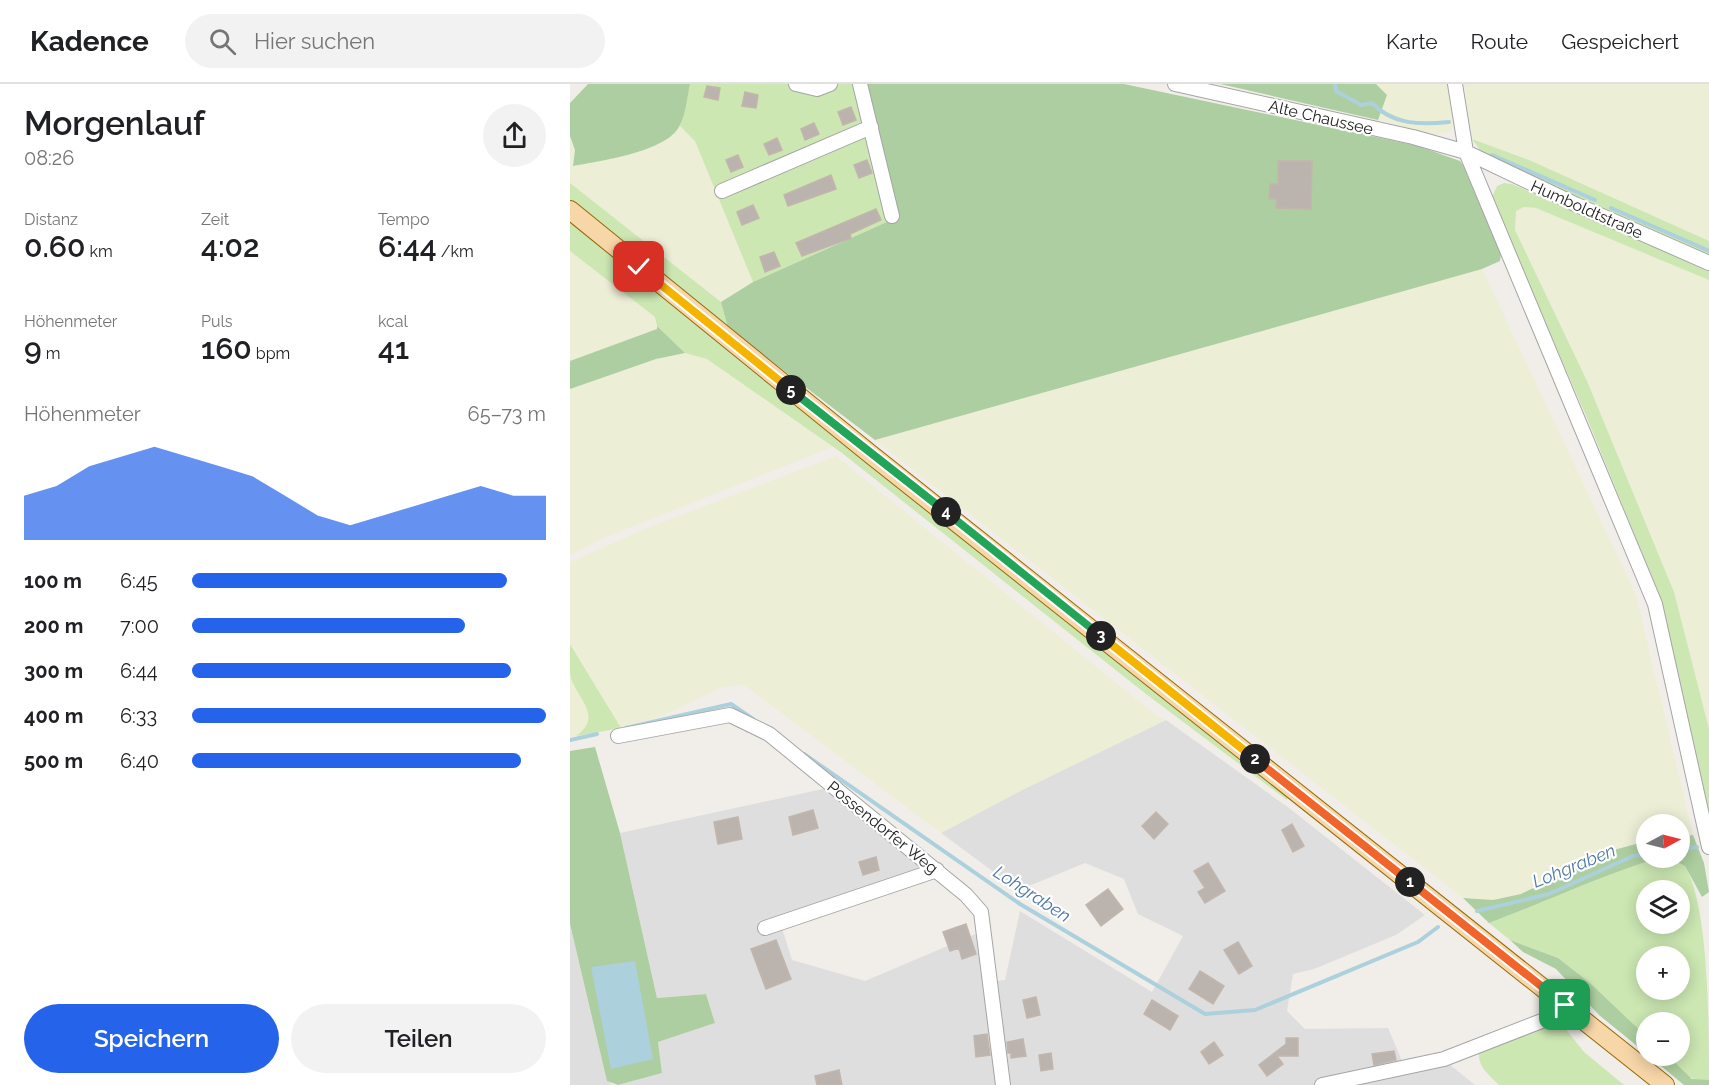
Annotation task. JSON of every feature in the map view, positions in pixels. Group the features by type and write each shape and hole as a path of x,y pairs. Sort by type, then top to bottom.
{"main road":[{"path":"570,210 869,453 1665,1085"}],"street":[{"path":"796,84 817,89 830,84"},
{"path":"860,84 892,216"},
{"name":"Alte Chaussee","path":"1175,84 1413,137 1466,152"},
{"path":"1455,84 1466,152 1655,604 1708,842"},
{"path":"723,191 871,127"},
{"name":"Humboldtstraße","path":"1466,152 1577,205 1709,263"},
{"name":"Possendorfer Weg","path":"618,736 730,716 769,734 966,895 981,912 1003,1085"},
{"path":"765,928 937,870"},
{"path":"1322,1085 1444,1059 1557,1015 1565,1005"}],"shaded area":[{"path":"1166,720 1289,808 1425,915 1396,935 1314,969 1293,974 1287,1011 1305,1029 1388,1028 1405,1068 1444,1060 1475,1085 618,1085 662,1073 658,1042 715,1023 706,994 657,998 620,833 832,787 924,858 919,878 781,925 792,960 865,981 978,933 987,982 1005,980 1020,911 1152,992 1183,936 1138,914 1124,879 1085,863 1024,888 1010,884 941,833 1022,790"},
{"path":"570,924 607,1080 613,1085 570,1085"}],"green space":[{"path":"588,84 690,84 680,125 662,142 632,154 573,166 575,150 570,136 570,103"},
{"path":"690,84 864,84 898,217 753,282 695,141 680,126"},
{"path":"864,84 1124,84 1418,146 1460,161 1463,165 1501,253 1500,261 1482,269 875,440 728,328 721,302 753,282 898,217"},
{"path":"1220,84 1376,84 1387,95 1378,120"},
{"path":"1376,84 1448,84 1453,126 1449,132 1434,135 1378,120 1387,95"},
{"path":"1464,84 1709,84 1709,241 1529,160 1472,139"},
{"path":"680,126 695,141 753,282 721,302 570,183 570,136 575,150 573,165 672,136"},
{"path":"1472,139 1529,160 1709,241 1709,255 1488,158"},
{"path":"570,183 721,302 728,328 570,200"},
{"path":"1504,183 1512,184 1709,270 1709,280 1536,208 1524,207 1516,211 1515,230 1587,381 1674,592 1709,729 1709,812 1662,602 1587,418 1499,217 1492,197 1497,186"},
{"path":"1525,207 1536,208 1709,280 1709,729 1674,592 1587,381 1515,230 1516,211"},
{"path":"570,221 1288,796 1287,800 1146,694 842,453 707,359 685,353 657,326 655,317 570,251"},
{"path":"570,251 655,317 657,329 570,361"},
{"path":"1482,269 1636,595 1688,814 1636,814 1636,844 1610,851 1521,894 1493,900 1463,898 875,440"},
{"path":"657,326 685,353 656,359 570,389 570,361 657,329"},
{"path":"685,353 707,359 833,447 603,538 570,555 570,389 656,359"},
{"path":"836,456 1157,716 1166,720 1022,790 941,833 744,685 723,687 664,715 621,728 570,644 570,562 650,527"},
{"path":"570,644 621,728 576,736 588,721 588,713 572,681"},
{"path":"570,675 586,705 589,718 586,729 570,737"},
{"path":"595,747 620,833 657,998 706,994 715,1023 658,1042 662,1073 618,1085 607,1081 570,924 570,751"},
{"path":"1690,835 1693,835 1704,863 1709,892 1702,897 1686,868 1690,868"},
{"path":"1636,844 1636,865 1489,923 1463,898 1493,900 1521,894 1610,851"},
{"path":"1636,865 1636,868 1686,868 1693,884 1703,937 1709,1029 1709,1080 1691,1078 1677,1066 1690,1066 1690,1012 1636,1012 1636,1027 1589,982 1558,958 1510,940 1489,923"},
{"path":"1510,940 1558,958 1589,982 1636,1027 1636,1045 1599,1015 1556,969 1523,952"},
{"path":"1556,1023 1565,1028 1584,1052 1624,1085 1499,1085 1488,1075 1479,1059 1479,1054 1484,1049"},
{"path":"1661,1066 1678,1066 1692,1079 1709,1080 1709,1085 1684,1085"}],"water":[{"path":"635,961 653,1059 611,1069 591,967"}],"building":[{"path":"707,86 720,88 718,100 704,97"},
{"path":"745,92 758,95 756,108 742,106"},
{"path":"851,107 856,120 843,125 838,112"},
{"path":"814,123 819,134 805,140 801,129"},
{"path":"777,138 782,150 769,155 764,144"},
{"path":"738,155 743,167 731,172 726,160"},
{"path":"867,160 872,173 859,178 854,165"},
{"path":"1278,161 1312,161 1311,209 1276,208 1277,199 1269,199 1270,184 1278,184"},
{"path":"831,175 836,189 788,206 784,195"},
{"path":"753,205 759,218 742,225 737,212"},
{"path":"876,209 881,220 850,234 851,238 802,256 796,243"},
{"path":"774,252 780,266 765,272 760,257"},
{"path":"813,810 818,828 793,835 789,817"},
{"path":"1156,812 1168,824 1154,839 1142,826"},
{"path":"738,817 742,839 718,844 714,822"},
{"path":"1292,824 1304,846 1293,852 1282,830"},
{"path":"876,857 879,870 863,875 859,862"},
{"path":"1208,863 1225,891 1205,903 1198,892 1205,888 1194,871"},
{"path":"1108,889 1123,909 1101,926 1086,905"},
{"path":"966,924 976,954 962,959 959,948 950,951 943,932"},
{"path":"776,940 791,979 766,989 751,949"},
{"path":"1238,942 1252,966 1239,974 1224,950"},
{"path":"1200,971 1224,986 1213,1004 1189,989"},
{"path":"1036,997 1040,1015 1027,1018 1023,1000"},
{"path":"1152,1000 1178,1016 1170,1030 1144,1014"},
{"path":"987,1034 990,1055 976,1057 974,1036"},
{"path":"1286,1038 1298,1038 1298,1056 1277,1056 1283,1064 1267,1076 1259,1065 1286,1044"},
{"path":"1023,1039 1026,1056 1011,1058 1007,1042"},
{"path":"1214,1042 1223,1055 1209,1064 1201,1052"},
{"path":"1394,1051 1396,1060 1374,1065 1372,1054"},
{"path":"1051,1053 1053,1069 1041,1071 1039,1055"},
{"path":"839,1070 842,1085 817,1085 815,1076"}],"waterway":[{"path":"1335,84 1336,91 1361,105 1372,103 1389,116 1407,122 1449,122"},
{"path":"1492,155 1595,200"},
{"path":"1611,208 1709,251"},
{"name":"Lohgraben","path":"626,728 731,704 753,719"},
{"name":"Lohgraben","path":"570,740 597,734"},
{"name":"Lohgraben","path":"804,754 1020,904 1205,1014 1255,1010 1418,942 1438,927"},
{"name":"Lohgraben","path":"1690,848 1697,847"},
{"name":"Lohgraben","path":"1477,911 1549,894 1636,856"}],"route":[{"path":"639,267 869,453 1565,1005"}]}
